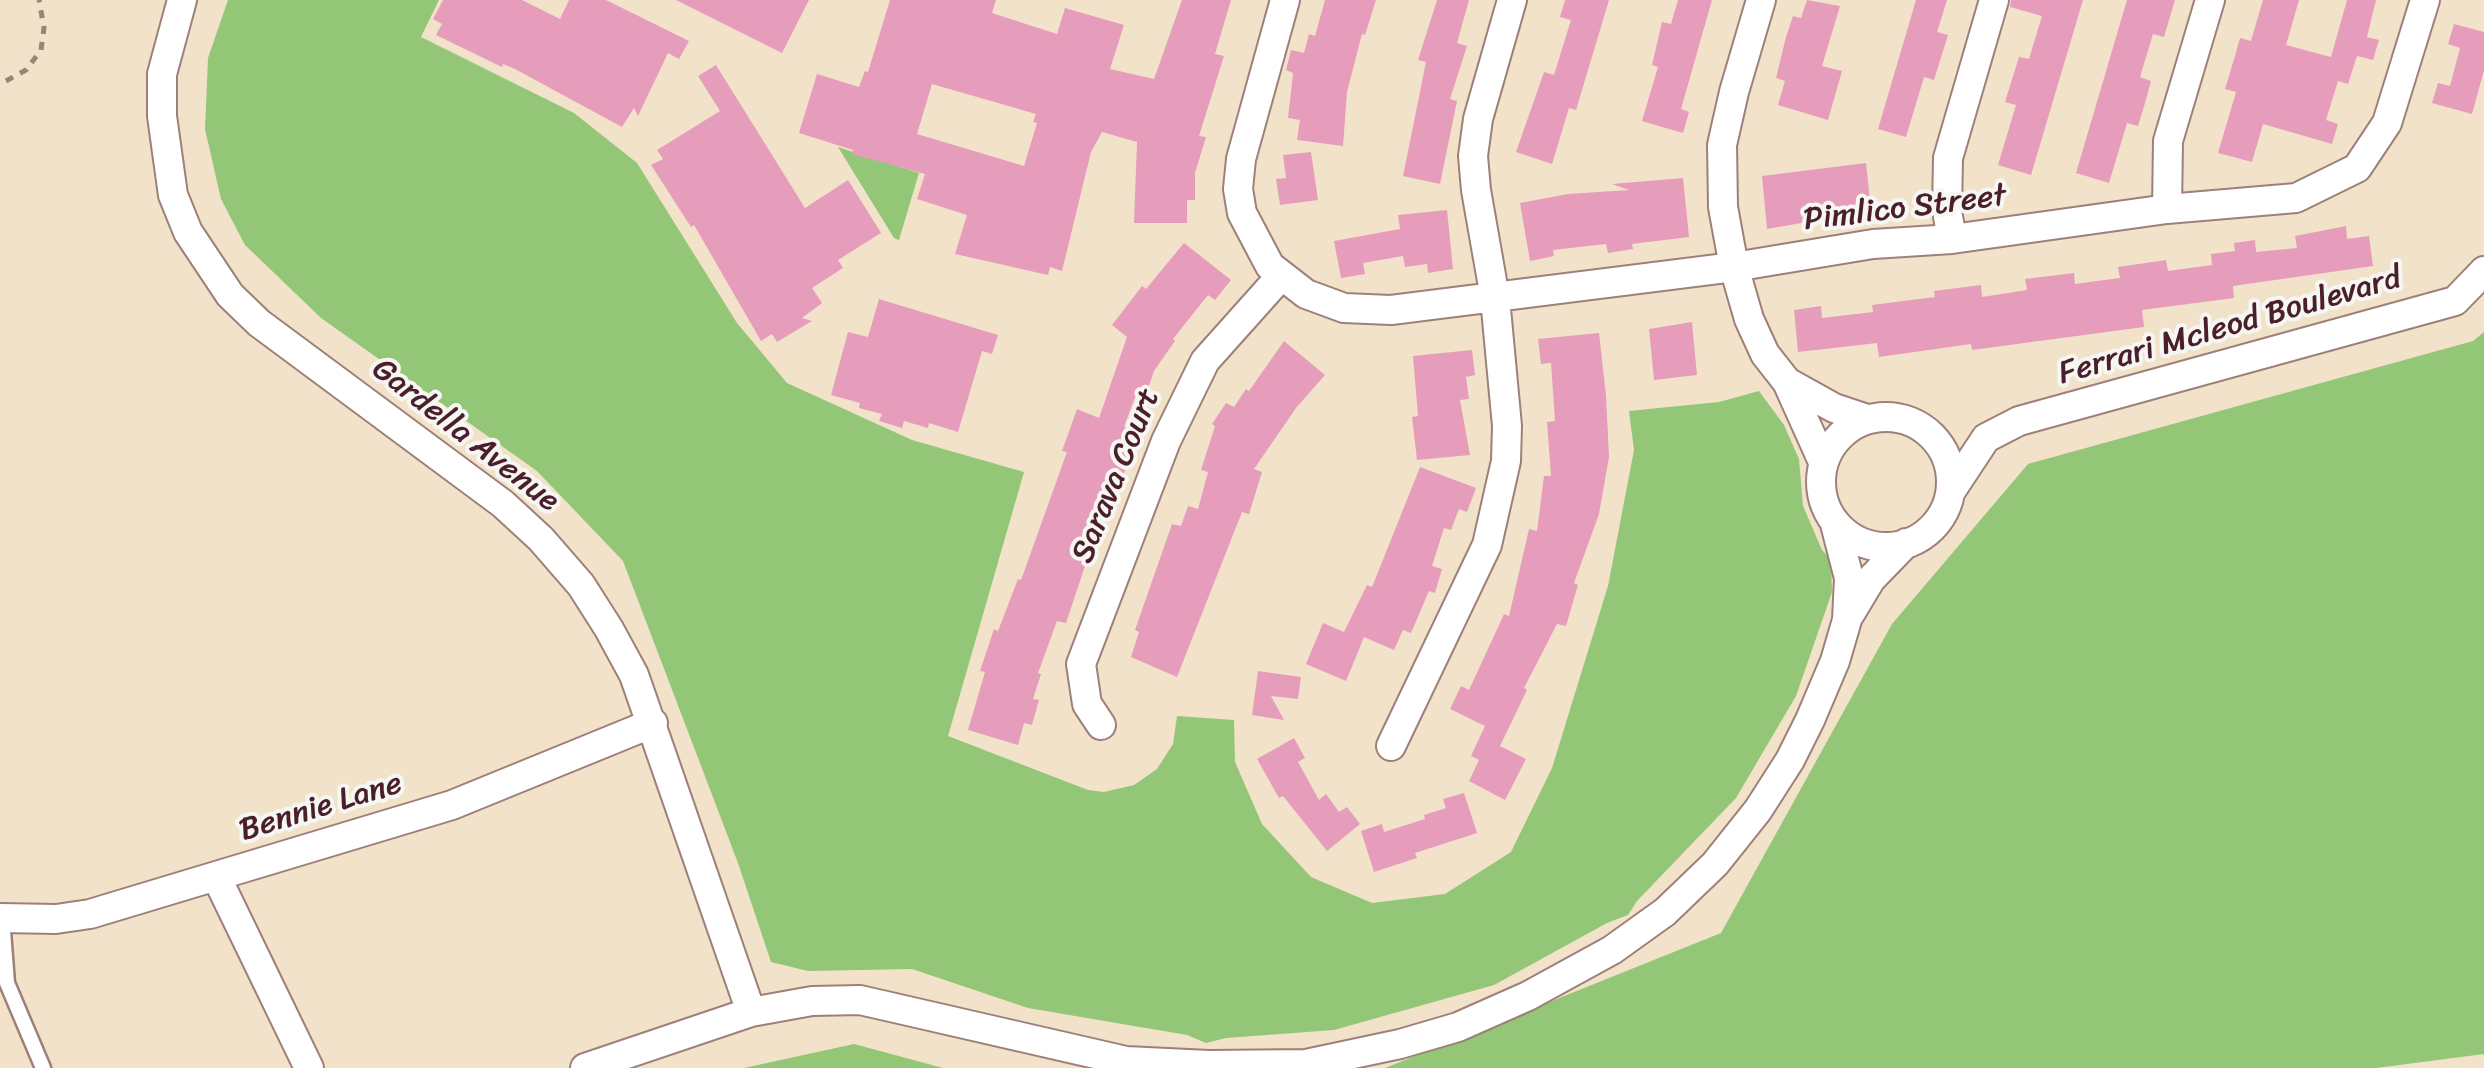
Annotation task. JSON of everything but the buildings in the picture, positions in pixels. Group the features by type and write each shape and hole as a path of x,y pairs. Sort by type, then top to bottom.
{"street":[{"name":"Gardella Avenue","path":"182,0 162,74 165,158 173,195 206,262 230,295 259,323 475,481 542,539 580,585 634,675 751,1012"},
{"path":"1281,276 1254,240 1242,213 1238,188 1246,134 1285,0"},
{"path":"1392,746 1487,545 1506,462 1507,426 1496,298 1473,156 1478,119 1512,0"},
{"path":"1761,0 1722,145 1723,206 1748,319 1766,354 1787,382 1823,462"},
{"path":"1952,239 1947,211 1948,158 1994,0"},
{"path":"2167,208 2168,141 2210,0"},
{"name":"Pimlico Street","path":"1281,276 1306,294 1344,308 1391,310 1734,268 1873,244 1952,239 2167,208 2296,198 2357,168 2387,123 2426,0"},
{"name":"Ferrari Mcleod Boulevard","path":"1986,438 2020,422 2455,300 2484,271"},
{"name":"Sarava Court","path":"1101,725 1086,704 1081,664 1166,441 1204,362 1281,276"},
{"path":"1787,382 1834,408 1867,419 1899,418 1928,432 1986,438 1952,490 1946,511 1932,528 1906,543 1872,546 1852,538 1836,524"},
{"path":"1847,620 1848,578 1836,524 1825,505 1820,484 1823,462 1840,435 1867,419"},
{"path":"1928,432 1943,448 1951,468 1952,490"},
{"path":"585,1068 751,1012 812,1001 860,1000 1126,1061 1209,1065 1306,1064 1458,1027 1528,996 1612,950 1665,912 1715,864 1758,810 1790,760 1835,661 1847,620 1871,579 1906,543"},
{"name":"Bennie Lane","path":"1,918 56,920 90,914 452,805 653,723"},
{"path":"216,876 309,1068"}],"lane":[{"path":"1,918 7,983 43,1068"}],"path":[{"path":"6,81 26,70 41,50 44,28 39,0"}],"green space":[{"path":"228,0 439,0 421,37 574,113 637,163 737,323 787,383 912,440 1024,472 948,736 1088,790 1104,792 1134,785 1157,769 1173,744 1177,716 1234,720 1235,762 1262,824 1311,877 1372,903 1445,894 1511,852 1552,768 1608,586 1634,450 1629,411 1719,402 1759,391 1784,425 1799,459 1803,506 1822,550 1831,559 1832,592 1796,696 1736,798 1628,915 1494,985 1334,1030 1206,1043 1187,1035 1028,1008 912,969 808,971 771,962 738,863 623,561 537,471 321,318 245,245 221,199 205,129 208,58"},
{"path":"838,147 919,173 899,240 894,238"},
{"path":"2484,332 2484,1054 2376,1068 1385,1068 1721,933 1892,624 2028,464 2473,341"},
{"path":"854,1044 943,1068 744,1068"}]}
